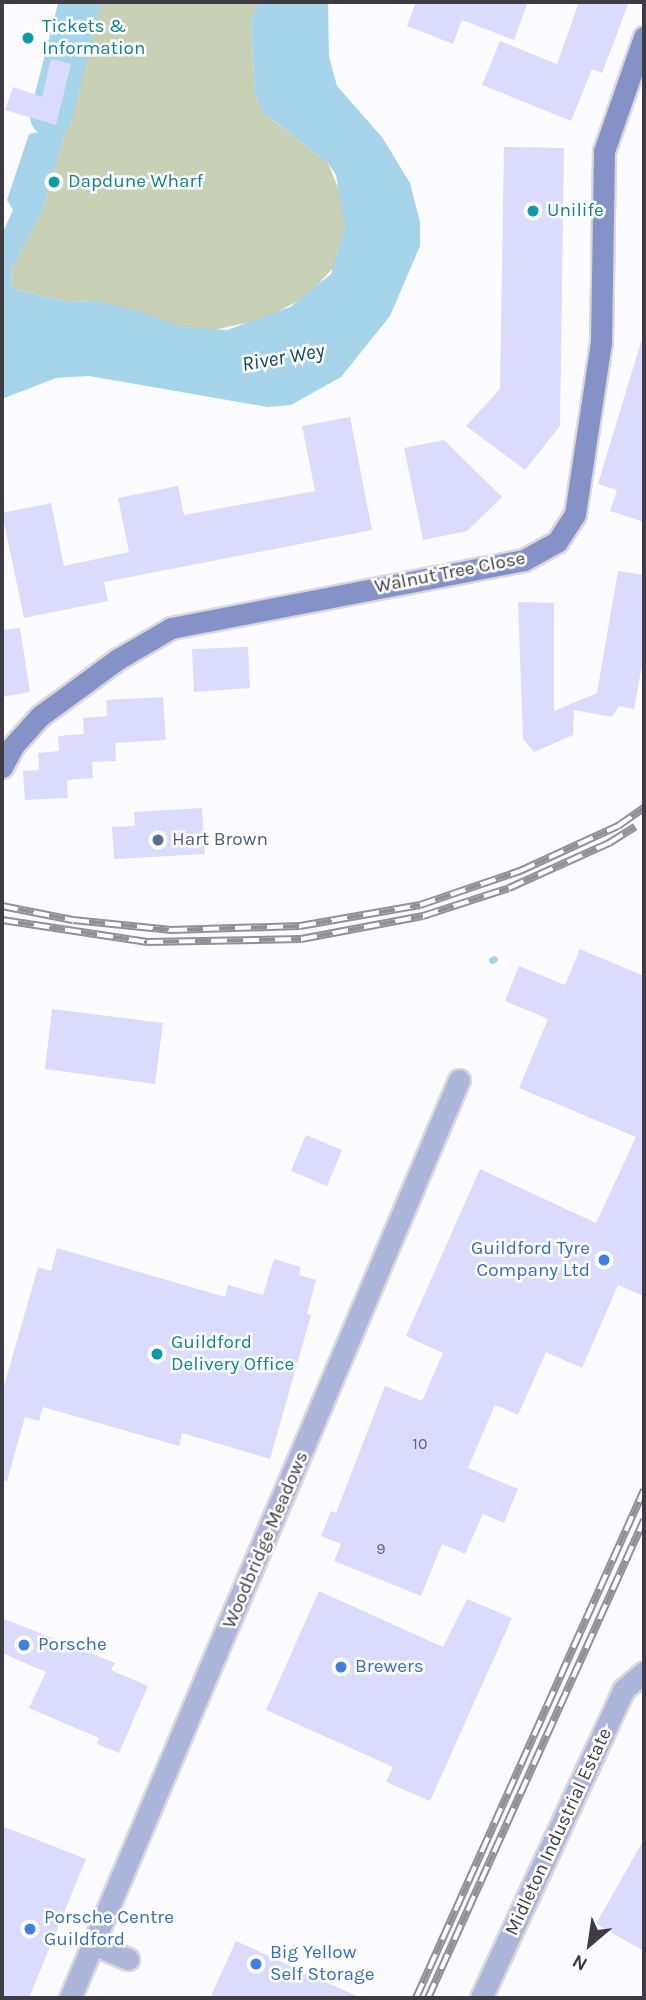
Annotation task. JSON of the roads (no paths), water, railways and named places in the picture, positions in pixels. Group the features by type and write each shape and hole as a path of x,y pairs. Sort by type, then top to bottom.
{"street":[{"name":"Walnut Tree Close","path":"2,767 13,746 40,716 152,636 170,628 524,560 557,542 575,514 601,343 604,151 644,37"},
{"name":"Woodbridge Meadows","path":"70,1998 95,1945 459,1080"},
{"name":"Midleton Industrial Estate","path":"481,1998 624,1689 644,1672"},
{"path":"95,1945 128,1959"}],"water":[{"path":"75,2 92,2 83,40 67,36"},
{"name":"River Wey","path":"258,2 328,2 329,56 337,86 382,137 410,183 420,222 420,246 390,316 341,377 291,405 268,407 89,376 56,378 2,399 2,234 13,210 7,200 29,134 39,132 48,121 66,126 66,131 42,211 11,270 12,289 69,302 95,301 131,309 183,327 227,330 290,307 331,274 345,227 336,175 328,163 264,113 255,95 251,22"}],"waterway":[{"name":"Dapdune Wharf","path":"51,116 80,2"}],"railway":[{"path":"2,906 73,920 171,930 300,926 420,905 520,871 618,826 644,808"},
{"path":"2,920 147,942 301,939 423,916 509,888 609,843 635,827"},
{"path":"416,1998 644,1490"},
{"path":"428,1998 644,1520"}],"place":[{"name":"Tickets & Information","path":"28,38"},
{"name":"Dapdune Wharf","path":"54,182"},
{"name":"Unilife","path":"533,211"},
{"name":"Hart Brown","path":"158,840"},
{"name":"Guildford Tyre Company Ltd","path":"604,1260"},
{"name":"Guildford Delivery Office","path":"157,1354"},
{"name":"Porsche","path":"24,1645"},
{"name":"Brewers","path":"341,1667"},
{"name":"Porsche Centre Guildford","path":"30,1929"},
{"name":"Big Yellow Self Storage","path":"256,1964"}]}
